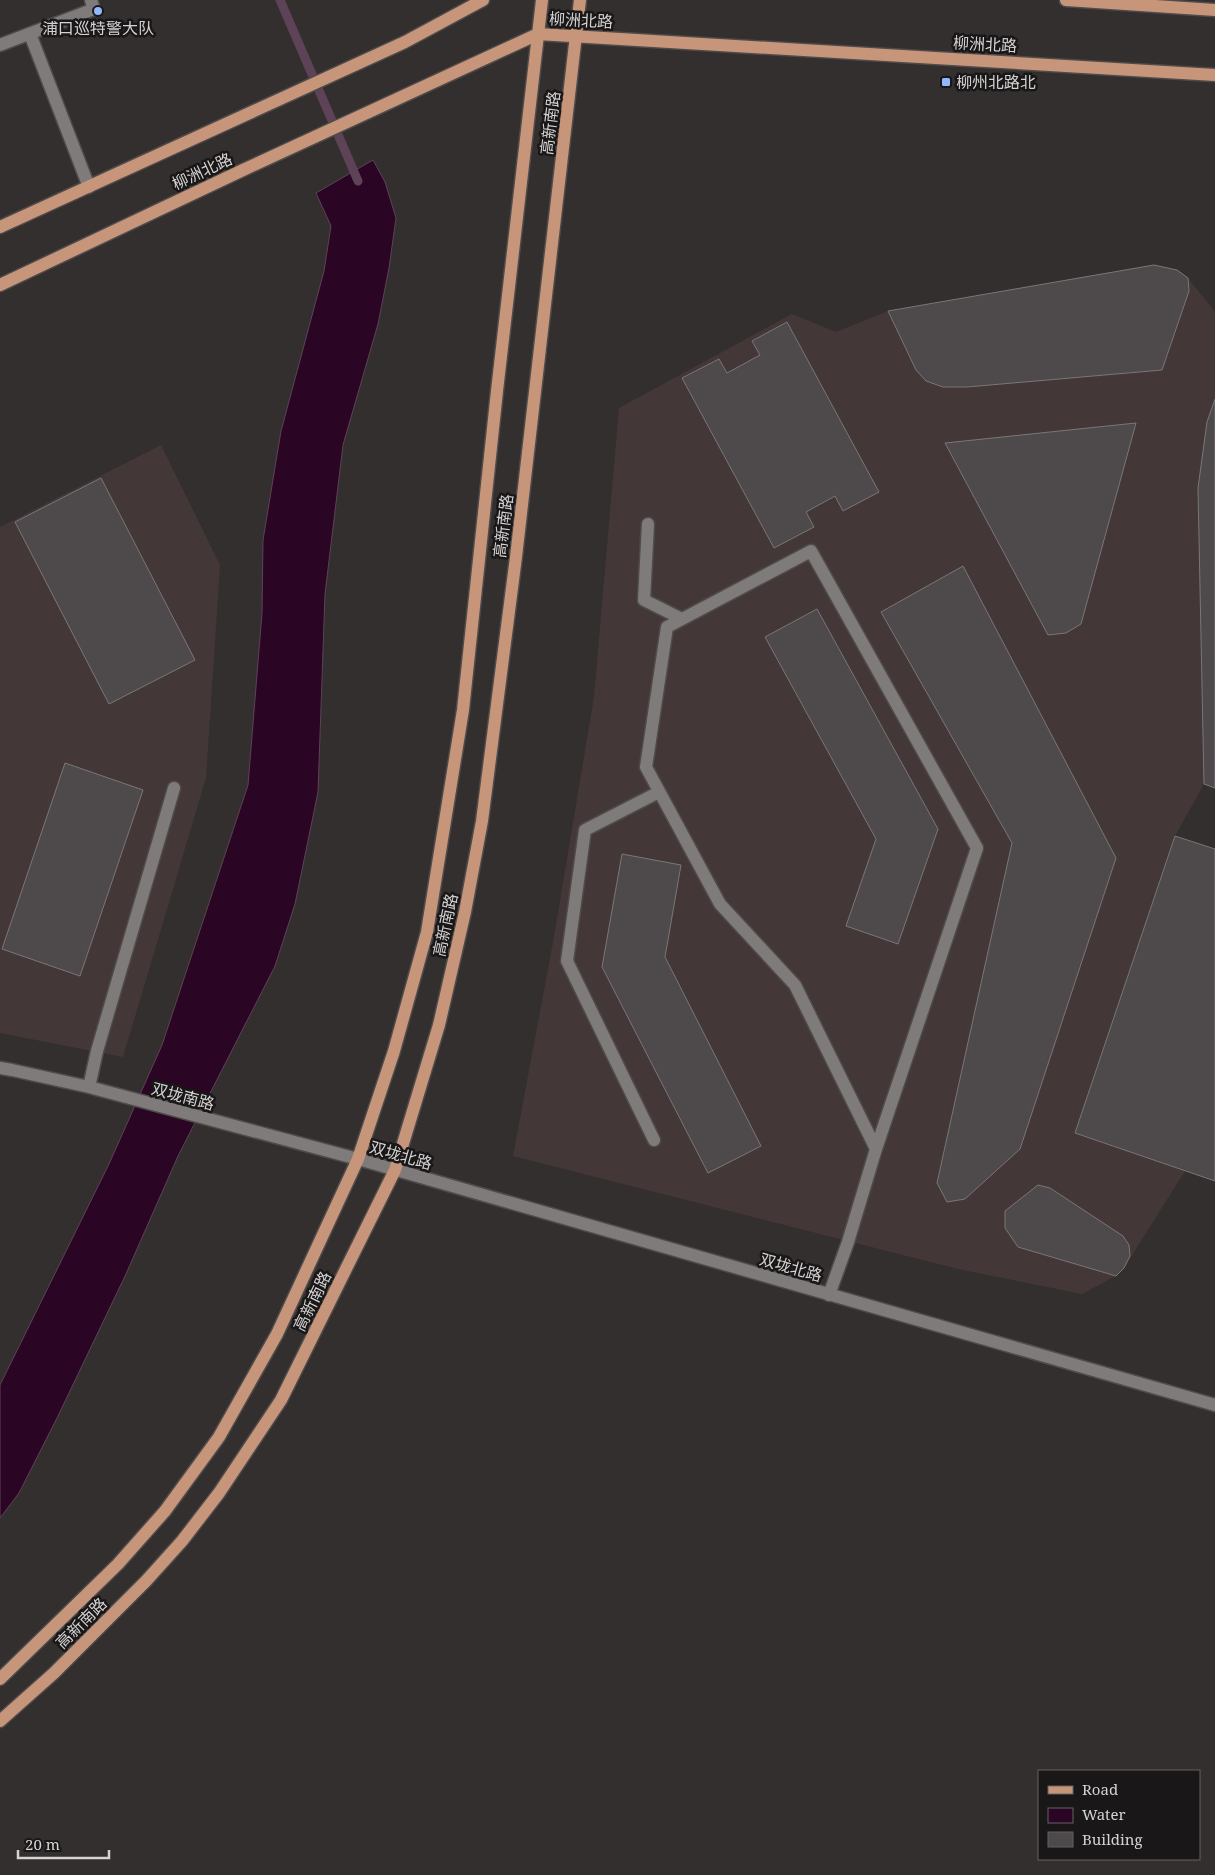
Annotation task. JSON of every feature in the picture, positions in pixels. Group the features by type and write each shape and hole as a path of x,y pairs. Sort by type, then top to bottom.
{"main road":[{"name":"柳洲北路","path":"0,228 405,42 483,0"},
{"name":"高新南路","path":"0,1679 118,1564 165,1511 219,1437 277,1334 358,1159 394,1051 427,932 463,710 542,0"},
{"name":"高新南路","path":"0,1721 54,1672 146,1581 182,1541 219,1493 281,1400 395,1170 439,1025 465,912 482,821 518,537 580,0"},
{"path":"1066,0 1215,10"},
{"name":"柳洲北路","path":"0,285 538,34 1215,74"}],"street":[{"path":"0,45 94,9 91,0"},
{"path":"30,34 89,187"},
{"path":"648,524 644,600 682,619"},
{"path":"829,1295 977,848 811,551 667,627 646,768 720,904 795,985 876,1149"},
{"path":"89,1087 97,1051 174,788"},
{"path":"654,1140 567,961 585,830 659,792"},
{"name":"双垅南路","path":"0,1068 89,1087 358,1159"},
{"name":"双垅北路","path":"358,1159 1215,1405"}],"shaded area":[{"path":"1188,278 1215,312 1215,399 1207,422 1204,784 1175,836 1075,1133 1185,1171 1124,1268 1116,1276 1082,1294 958,1269 513,1156 554,937 594,697 619,408 792,314 836,332 888,311 916,370 926,381 943,387 967,387 1162,370 1189,291"},
{"path":"161,445 220,565 206,778 123,1057 0,1033 0,527"}],"water":[{"path":"373,160 385,182 396,218 378,324 343,445 325,594 318,792 295,904 275,966 178,1156 126,1274 57,1418 19,1493 0,1518 0,1385 109,1164 162,1045 248,785 262,613 263,540 281,431 324,271 331,226 316,193"}],"building":[{"path":"1154,265 1177,270 1188,278 1189,291 1162,370 967,387 943,387 926,381 916,370 888,311"},
{"path":"787,322 879,492 843,511 835,496 806,512 814,527 774,548 682,378 719,359 727,373 760,355 752,341"},
{"path":"1215,399 1215,788 1204,784 1198,488 1207,422"},
{"path":"1136,423 1081,624 1066,633 1048,635 945,443"},
{"path":"101,478 195,660 109,704 15,522"},
{"path":"963,566 1116,858 1020,1149 965,1199 947,1202 937,1183 1012,843 881,612"},
{"path":"817,609 938,829 898,944 846,926 876,839 765,637"},
{"path":"65,763 143,790 80,976 2,949"},
{"path":"1175,836 1215,849 1215,1181 1075,1133"},
{"path":"622,854 681,865 665,957 761,1146 708,1173 602,967"},
{"path":"1038,1185 1050,1188 1123,1236 1129,1245 1130,1256 1124,1268 1116,1276 1018,1247 1005,1228 1005,1211"}],"waterway":[{"path":"280,0 358,181"}],"place":[{"name":"浦口巡特警大队","path":"98,11"},
{"name":"柳州北路北","path":"946,82"}]}
